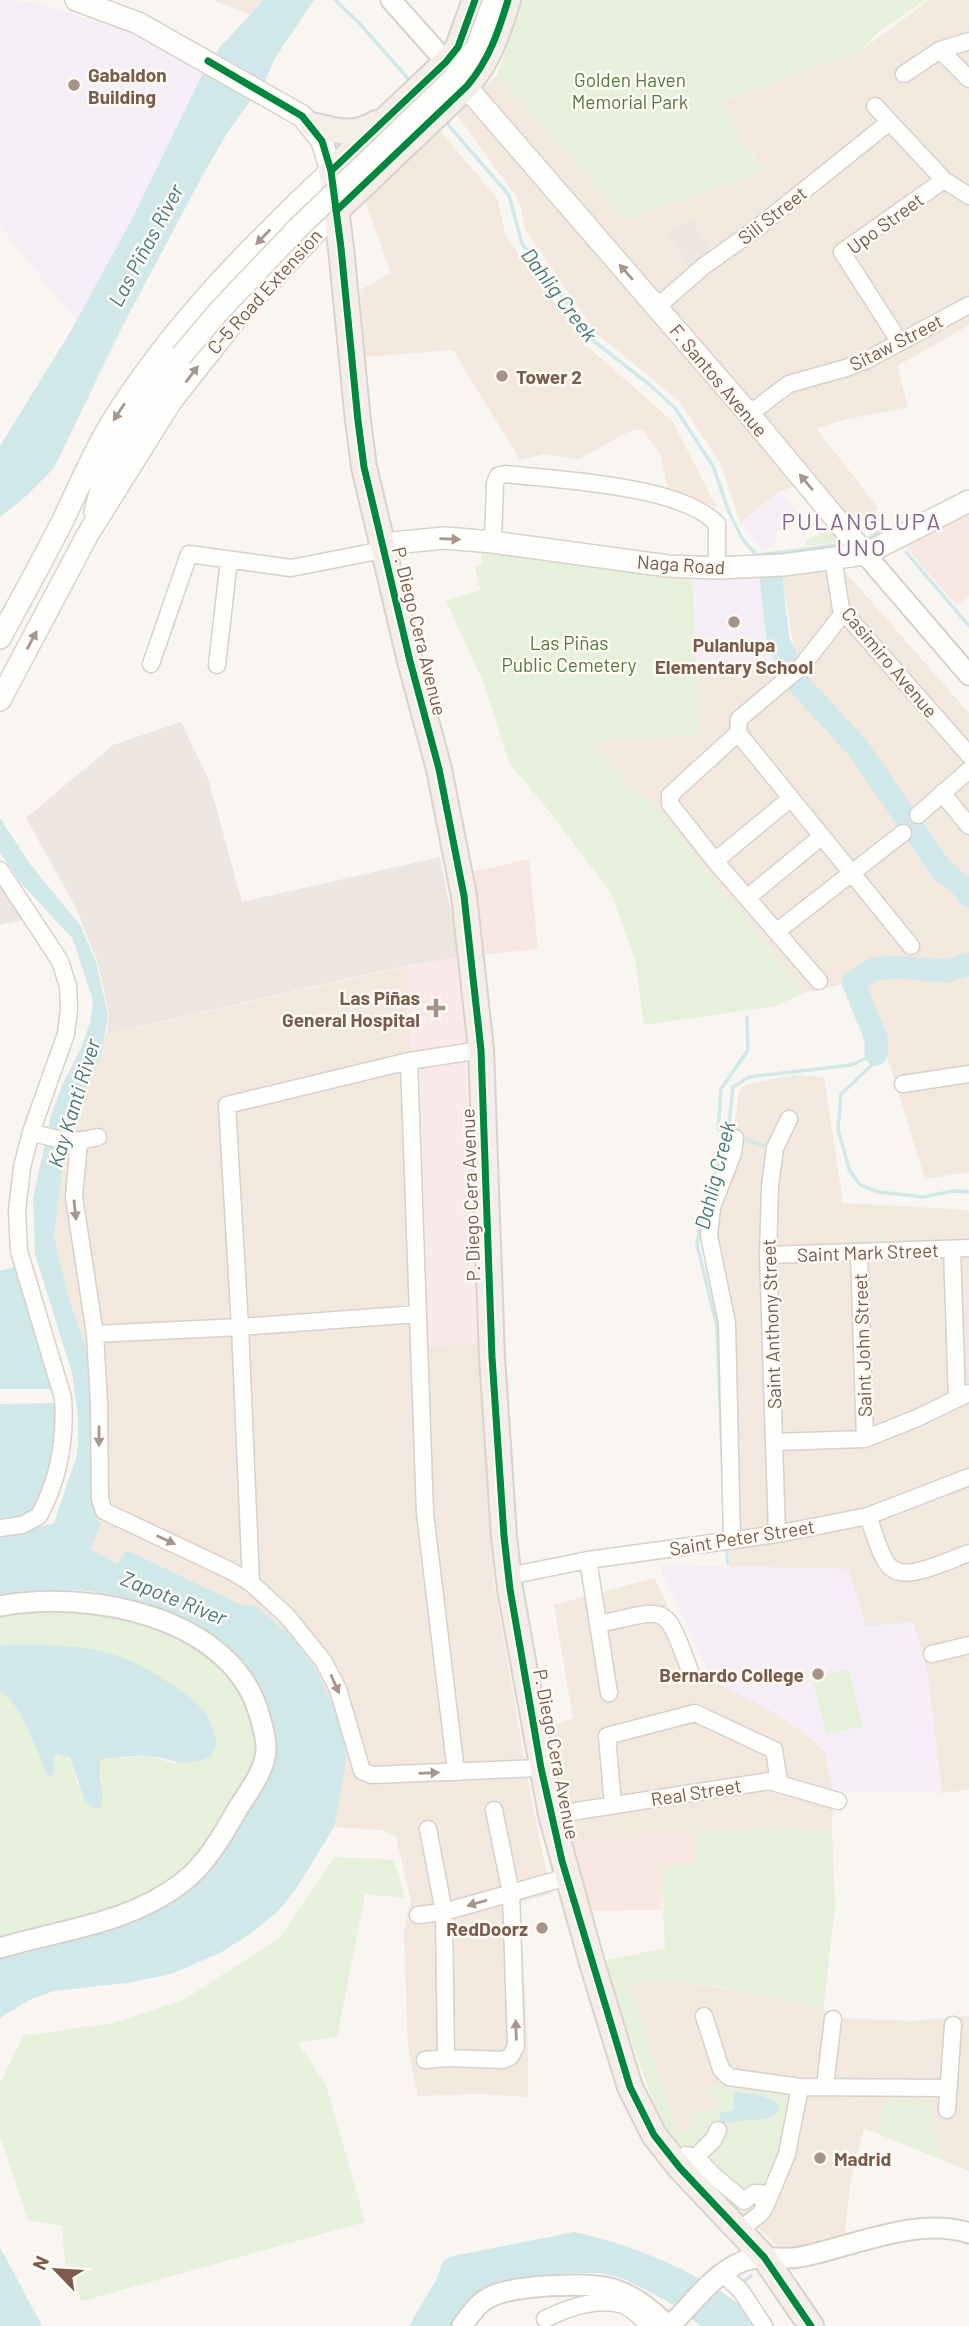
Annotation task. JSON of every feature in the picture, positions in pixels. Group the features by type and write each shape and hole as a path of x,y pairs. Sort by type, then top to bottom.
{"main road":[{"name":"P. Diego Cera Avenue","path":"76,0 138,23 267,94 302,116 312,125 322,142 331,171 365,467 382,547 439,769 464,896 481,1050 492,1357 509,1576 551,1815 630,2087 654,2135 680,2168 741,2225 811,2326"},
{"name":"C-5 Road Extension","path":"0,638 62,521 90,458 141,378 215,286 285,214 439,70 462,39 475,0"},
{"name":"C-5 Road Extension","path":"62,521 105,473 142,411 181,356 220,310 298,228 454,78 477,47 494,0"},
{"name":"C-5 Road Extension","path":"0,700 88,534 152,431 195,369 243,310 336,211 460,94 483,67 494,46 508,0"},
{"name":"F. Santos Avenue","path":"439,70 657,307 865,554"},
{"path":"312,125 338,132 358,132 402,105"},
{"name":"C-5 Road Extension","path":"88,534 105,473"},
{"name":"Naga Road","path":"382,547 445,538 668,566 718,568 783,565 865,554 969,501"}],"street":[{"path":"391,0 439,70"},
{"path":"904,74 940,50 969,41"},
{"path":"940,50 969,79"},
{"path":"875,106 944,180 969,196"},
{"name":"Sili Street","path":"657,307 704,266 756,229 888,123"},
{"name":"Upo Street","path":"899,341 842,252 844,248 944,180"},
{"name":"Sitaw Street","path":"749,414 789,384 846,368 867,359 969,305"},
{"path":"493,542 494,492 498,476 505,474 531,477 654,493 709,515 717,524 718,568"},
{"path":"150,664 189,554 291,568 382,547"},
{"name":"F. Santos Avenue","path":"865,554 969,675"},
{"name":"Casimiro Avenue","path":"832,559 841,608 969,755"},
{"path":"217,664 229,560"},
{"path":"844,612 803,666 739,719 738,733 911,946"},
{"path":"738,733 670,795 670,804 715,861 819,981"},
{"path":"918,815 969,770"},
{"path":"942,793 969,826"},
{"path":"715,861 791,798"},
{"path":"776,932 903,833"},
{"path":"747,898 822,836"},
{"path":"0,870 60,961 68,986 69,1009 66,1034 22,1167 17,1211 19,1251 63,1398 64,1441 53,1485 39,1517 22,1525 0,1528"},
{"path":"251,1583 227,1105 409,1061 481,1050"},
{"path":"409,1061 425,1513 456,1772"},
{"path":"903,1084 969,1074"},
{"name":"Saint Anthony Street","path":"776,1534 768,1255 770,1185 775,1148 789,1119"},
{"path":"35,1133 74,1142 98,1137"},
{"path":"732,1540 727,1324 709,1236 712,1207 736,1138"},
{"path":"74,1142 74,1197 94,1334 99,1403 100,1499 104,1511 231,1571 251,1583 288,1616 324,1662 338,1689 362,1771 372,1775 541,1768"},
{"path":"774,1442 865,1438 905,1424 963,1396 961,1248"},
{"name":"Saint Mark Street","path":"768,1255 961,1248"},
{"name":"Saint John Street","path":"859,1252 865,1438"},
{"path":"94,1334 416,1314"},
{"name":"Saint Peter Street","path":"509,1576 589,1560 776,1534 868,1516 969,1477"},
{"path":"868,1516 886,1561 896,1572 912,1573 969,1553"},
{"path":"589,1560 609,1693"},
{"path":"0,1606 66,1601 98,1604 128,1610 170,1624 190,1634 216,1651 246,1681 255,1697 266,1748 259,1772 230,1824 214,1848 185,1881 113,1920 0,1948"},
{"path":"599,1624 660,1613 674,1628 690,1671"},
{"path":"932,1654 968,1649"},
{"path":"613,1805 607,1737 695,1713 774,1750 779,1782"},
{"name":"Real Street","path":"551,1815 769,1781 838,1801"},
{"path":"425,2060 503,2060 511,2056 516,2046 511,1893 494,1810"},
{"path":"428,1829 444,1912 446,2058"},
{"path":"418,1915 444,1912 567,1877"},
{"path":"704,2017 721,2069 729,2077 800,2087 949,2088"},
{"path":"825,2086 833,2019"},
{"path":"947,2110 953,2025"},
{"path":"741,2225 760,2214 769,2169 787,2154 800,2087"},
{"path":"718,2130 714,2139 690,2156 744,2201"},
{"path":"741,2225 745,2214 742,2209 744,2201 755,2193 762,2200"},
{"path":"462,2326 481,2303 495,2295 557,2285 582,2284 614,2289 673,2322 727,2281 750,2258 784,2259 801,2256 905,2230 937,2229 969,2233"},
{"path":"727,2281 764,2326"},
{"path":"545,2319 584,2305 611,2303 629,2308 650,2326"}],"shaded area":[{"path":"0,0 38,3 130,32 207,72 80,326 0,226"},
{"path":"212,0 265,0 250,15"},
{"path":"929,0 969,0 969,325 897,366 908,407 816,428 879,509 857,526 813,475 801,484 780,491 740,523 721,464 679,401 596,333 525,229 519,201 457,115 497,75 626,218 756,159 718,102 859,52"},
{"path":"440,131 497,198 506,236 585,344 672,421 717,507 668,493 661,455 642,429 628,432 579,459 543,454 520,460 453,350 365,357 360,290 391,273 365,201"},
{"path":"692,219 712,255 689,267 667,232"},
{"path":"780,491 799,515 774,535 778,541 764,552 740,523"},
{"path":"969,511 969,597 956,605 905,546"},
{"path":"842,568 969,713 969,1172 925,1179 863,979 805,993 651,801 627,787 593,741 699,735 696,672 780,669 796,661 782,575"},
{"name":"Pulanlupa Elementary School","path":"768,575 780,669 696,672 692,576"},
{"path":"181,722 208,778 242,902 440,857 460,958 408,965 107,1034 109,1014 97,961 75,906 26,818 113,745"},
{"path":"529,859 538,949 482,955 469,873"},
{"path":"0,882 23,920 0,925"},
{"name":"Las Piñas General Hospital","path":"458,958 467,1050 411,1058 408,966"},
{"path":"408,966 425,1347 479,1343 494,1583 531,1797 551,1894 520,1902 528,2097 479,2094 418,2096 408,2046 404,1933 411,1900 396,1837 382,1830 334,1827 346,1763 256,1606 242,1605 128,1550 117,1564 91,1549 101,1524 96,1517 94,1403 54,1236 64,1153 84,1092 101,1057 105,1035"},
{"path":"466,1061 479,1343 424,1347 411,1068"},
{"path":"792,1075 824,1077 843,1203 969,1210 969,1790 942,1793 927,1668 866,1626 848,1569 730,1567 720,1324 709,1206 732,1148 739,1090 746,1085"},
{"name":"Bernardo College","path":"659,1565 849,1569 866,1626 913,1622 927,1668 942,1793 833,1792 824,1750 770,1710 712,1680"},
{"path":"655,1578 698,1677 712,1680 770,1710 807,1735 824,1751 833,1792 832,1832 776,1829 566,1841 542,1730 573,1718 554,1605"},
{"path":"694,1834 697,1862 661,1868 662,1910 585,1911 566,1841"},
{"path":"654,1980 773,1996 831,2012 839,2018 911,2021 969,2016 969,2171 864,2128 851,2179 845,2230 849,2239 788,2251 776,2245 689,2163 610,1985"}],"green space":[{"name":"Golden Haven Memorial Park","path":"523,0 925,0 879,32 859,52 719,101 763,172 626,219 497,75"},
{"path":"834,525 848,541 806,546 806,541"},
{"name":"Las Piñas Public Cemetery","path":"481,550 692,576 699,735 593,741 627,787 651,801 805,993 775,1006 644,1025 635,959 611,893 509,763 483,681 446,601 481,590 475,568 482,564"},
{"path":"57,1609 128,1619 165,1631 220,1662 242,1689 259,1747 250,1774 197,1857 179,1875 118,1912 0,1941 0,1691 8,1697 22,1717 48,1776 55,1768 53,1758 57,1754 62,1755 70,1761 78,1786 102,1781 99,1766 102,1759 150,1756 175,1764 216,1742 208,1718 198,1705 154,1674 133,1664 92,1650 48,1645 0,1645 0,1612"},
{"path":"849,1669 863,1726 826,1735 812,1678"},
{"path":"776,1829 832,1832 835,1909 823,2010 777,1998 699,1984 627,1984 637,2002 677,2133 696,2127 693,2115 715,2108 708,2083 792,2089 761,2211 750,2219 689,2163 661,2124 603,1961 665,1948 661,1868 696,1862 694,1834"},
{"path":"335,1857 394,1860 405,1898 365,1894 337,2037 298,2043 326,2085 365,2222 82,2301 66,2273 62,2226 28,2220 0,2136 0,2083 23,2036 114,2023 185,1999 279,1938"},
{"path":"886,2098 927,2101 943,2160 878,2133"}],"water":[{"name":"Las Piñas River","path":"264,0 314,0 275,58 265,81 229,130 205,171 121,329 54,468 0,517 0,446 69,334 130,223 201,77 221,46"},
{"path":"0,818 30,864 80,925 96,962 108,1015 101,1057 84,1092 64,1153 54,1236 67,1292 85,1345 94,1403 96,1517 101,1524 91,1549 117,1564 127,1550 242,1605 256,1606 295,1640 317,1672 343,1726 346,1763 334,1827 296,1889 278,1911 253,1932 220,1953 171,1974 127,1983 54,1991 29,2000 0,2018 0,1957 203,1872 266,1744 270,1728 254,1679 239,1659 198,1627 174,1615 149,1605 89,1591 50,1590 0,1594 0,1537 54,1523 76,1458 78,1417 72,1373 35,1254 33,1198 51,1116 63,1083 81,1048 90,1023 93,1001 73,939 20,882 0,852"},
{"path":"14,1267 55,1389 0,1389 0,1271"},
{"path":"56,1403 57,1455 37,1512 0,1521 0,1404"},
{"path":"0,1645 74,1647 104,1652 128,1660 165,1680 198,1705 207,1715 214,1731 214,1750 210,1757 184,1763 148,1756 102,1759 102,1802 100,1808 93,1808 85,1801 70,1758 57,1754 53,1758 55,1768 52,1776 48,1777 22,1718 8,1697 0,1691"},
{"path":"734,2091 762,2096 777,2102 780,2108 771,2118 721,2123 719,2113 734,2110"},
{"path":"574,2232 648,2254 701,2279 744,2309 759,2326 701,2326 672,2304 622,2278 599,2273 564,2273 527,2281 463,2311 452,2326 409,2326 437,2278 443,2261 453,2256"},
{"path":"0,2247 42,2326 0,2326"}],"waterway":[{"name":"Dahlig Creek","path":"335,0 411,82"},
{"name":"Dahlig Creek","path":"444,120 509,195 522,244 546,272 590,338 675,408 713,466 729,512 743,540 758,557"},
{"name":"Dahlig Creek","path":"868,539 885,528 889,532"},
{"name":"Dahlig Creek","path":"758,555 847,544"},
{"name":"Dahlig Creek","path":"906,552 969,626"},
{"name":"Dahlig Creek","path":"771,578 778,641 798,683 858,748 941,869 963,887 969,896"},
{"name":"Dahlig Creek","path":"876,1054 876,1038 853,982 874,969 896,967 948,971 969,964"},
{"path":"730,1134 718,1129 721,1089 748,1050 747,1017"},
{"name":"Dahlig Creek","path":"876,1054 873,1064 841,1094 838,1129 849,1169 860,1185 879,1192 923,1197 954,1191 969,1192"},
{"name":"Dahlig Creek","path":"722,1454 717,1326 697,1245 702,1213 728,1134 733,1087 749,1077 851,1065 876,1054"},
{"path":"740,1138 768,1147"},
{"path":"726,1547 728,1563"},
{"path":"742,2283 751,2276"}],"cycle path":[{"path":"331,171 446,62 458,47 475,0"},
{"path":"336,211 467,86 492,46 508,0"},
{"path":"208,61 302,116 322,141 331,171 364,467 410,661 439,769 464,896 481,1050 492,1357 504,1536 510,1589 541,1768 562,1861 630,2087 654,2135 680,2168 764,2257 811,2326"}],"place":[{"name":"Gabaldon Building","path":"74,85"},
{"name":"Tower 2","path":"502,376"},
{"name":"Pulanlupa Elementary School","path":"734,622"},
{"name":"Las Piñas General Hospital","path":"436,1008"},
{"name":"Bernardo College","path":"818,1674"},
{"name":"RedDoorz","path":"542,1928"},
{"name":"Madrid","path":"820,2158"}],"district":[{"name":"PULANGLUPA UNO","path":"862,534"}],"water label":[{"name":"Kay Kanti River","path":"73,1103"},
{"name":"Zapote River","path":"174,1597"}]}
